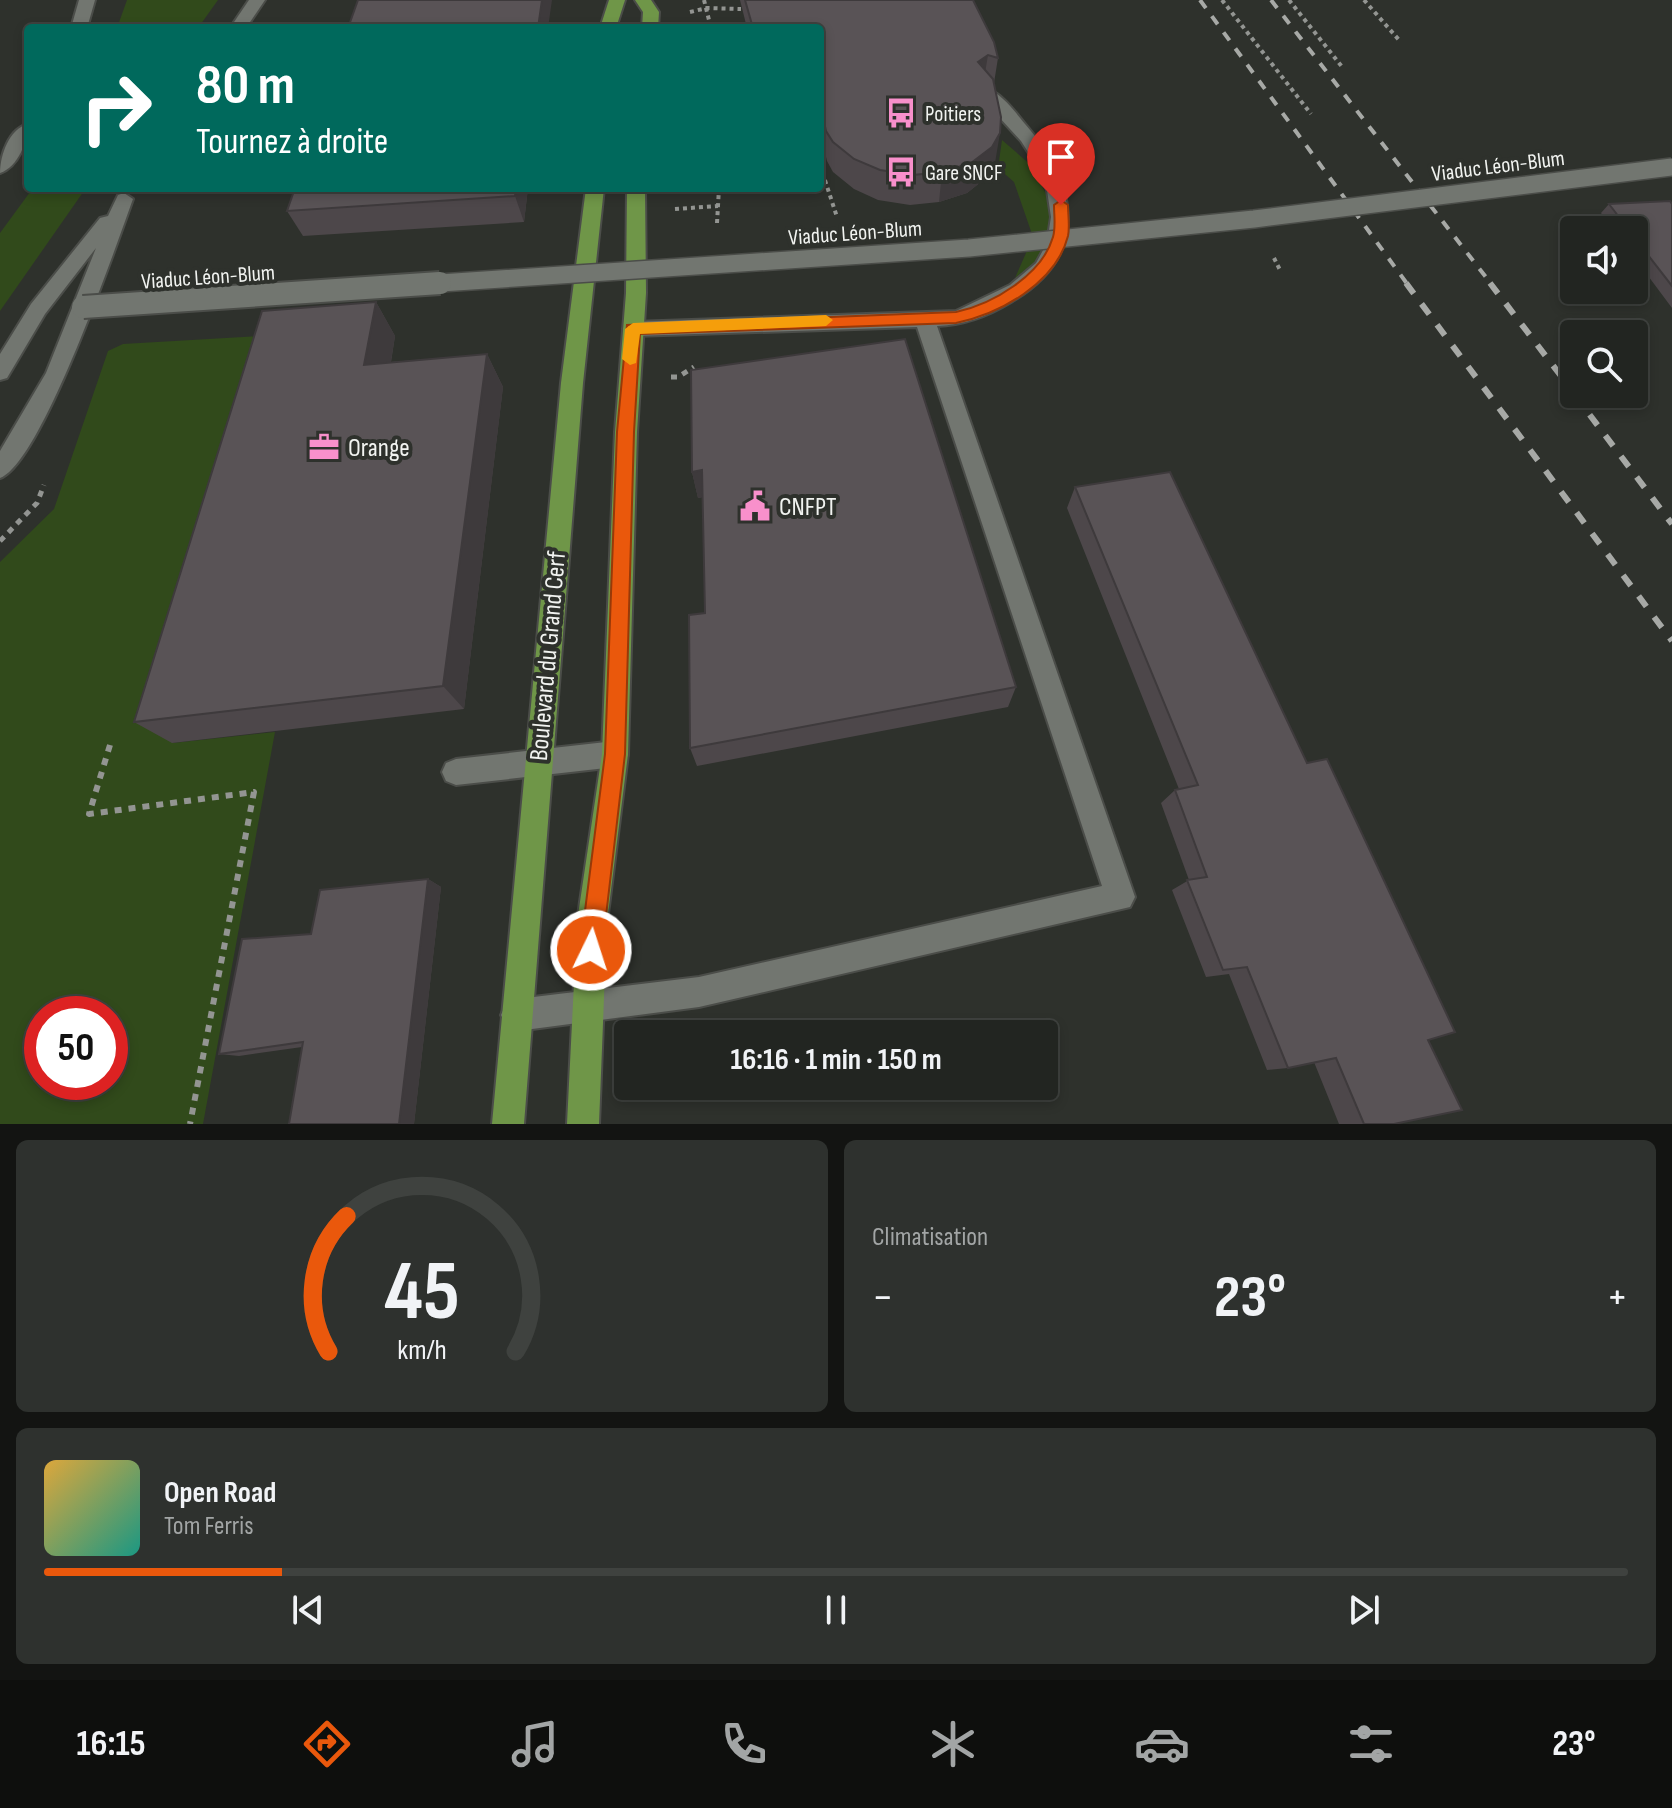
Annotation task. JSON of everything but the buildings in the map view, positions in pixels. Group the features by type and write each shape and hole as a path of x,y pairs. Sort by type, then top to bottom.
{"main road":[{"path":"609,24 617,0"},
{"path":"643,0 651,12 650,24"},
{"name":"Boulevard du Grand Cerf","path":"508,1124 572,383 595,192"},
{"path":"583,1124 592,922 615,754 626,432 636,293 636,192"}],"street":[{"path":"80,24 87,0"},
{"path":"241,24 257,0"},
{"path":"633,329 956,318 977,313 999,301 1047,266 1061,235 1061,205 1048,167 1001,107 985,93"},
{"path":"0,167 24,134"},
{"name":"Viaduc Léon-Blum","path":"38,309 969,248 1254,219 1672,167"},
{"path":"0,469 24,436 42,402 128,194"},
{"path":"0,372 38,309 69,274 128,194"},
{"path":"517,1015 699,992 1120,897 924,318"},
{"path":"456,772 615,754"}],"path":[{"path":"704,0 710,24"},
{"path":"1222,0 1311,114"},
{"path":"1289,0 1343,68"},
{"path":"1364,0 1399,40"},
{"path":"824,178 833,206"},
{"path":"110,745 89,814 254,792 190,1124"}],"green space":[{"path":"127,0 218,0 201,24 118,24"},
{"path":"1002,140 1032,166 1047,196 1053,230 1043,256 1015,278 1033,237 1014,182 998,168"},
{"path":"30,192 83,192 0,311 0,233"},
{"path":"259,336 173,743 275,732 203,1124 0,1124 0,562 54,509 108,351 123,344"}],"railway":[{"path":"1200,0 1408,285"},
{"path":"1271,0 1492,285"},
{"path":"1406,283 1672,641"},
{"path":"1490,283 1560,375"},
{"path":"1585,408 1672,524"}],"slow traffic":[{"path":"630,359 633,329 826,320"}],"place":[{"name":"Poitiers","path":"901,113"},
{"name":"Gare SNCF","path":"901,172"},
{"name":"Orange","path":"324,447"},
{"name":"CNFPT","path":"755,506"}],"route":[{"path":"591,950 592,922 615,754 626,432 633,329 956,318 977,313 1026,284 1047,266 1061,235 1061,205"}]}
